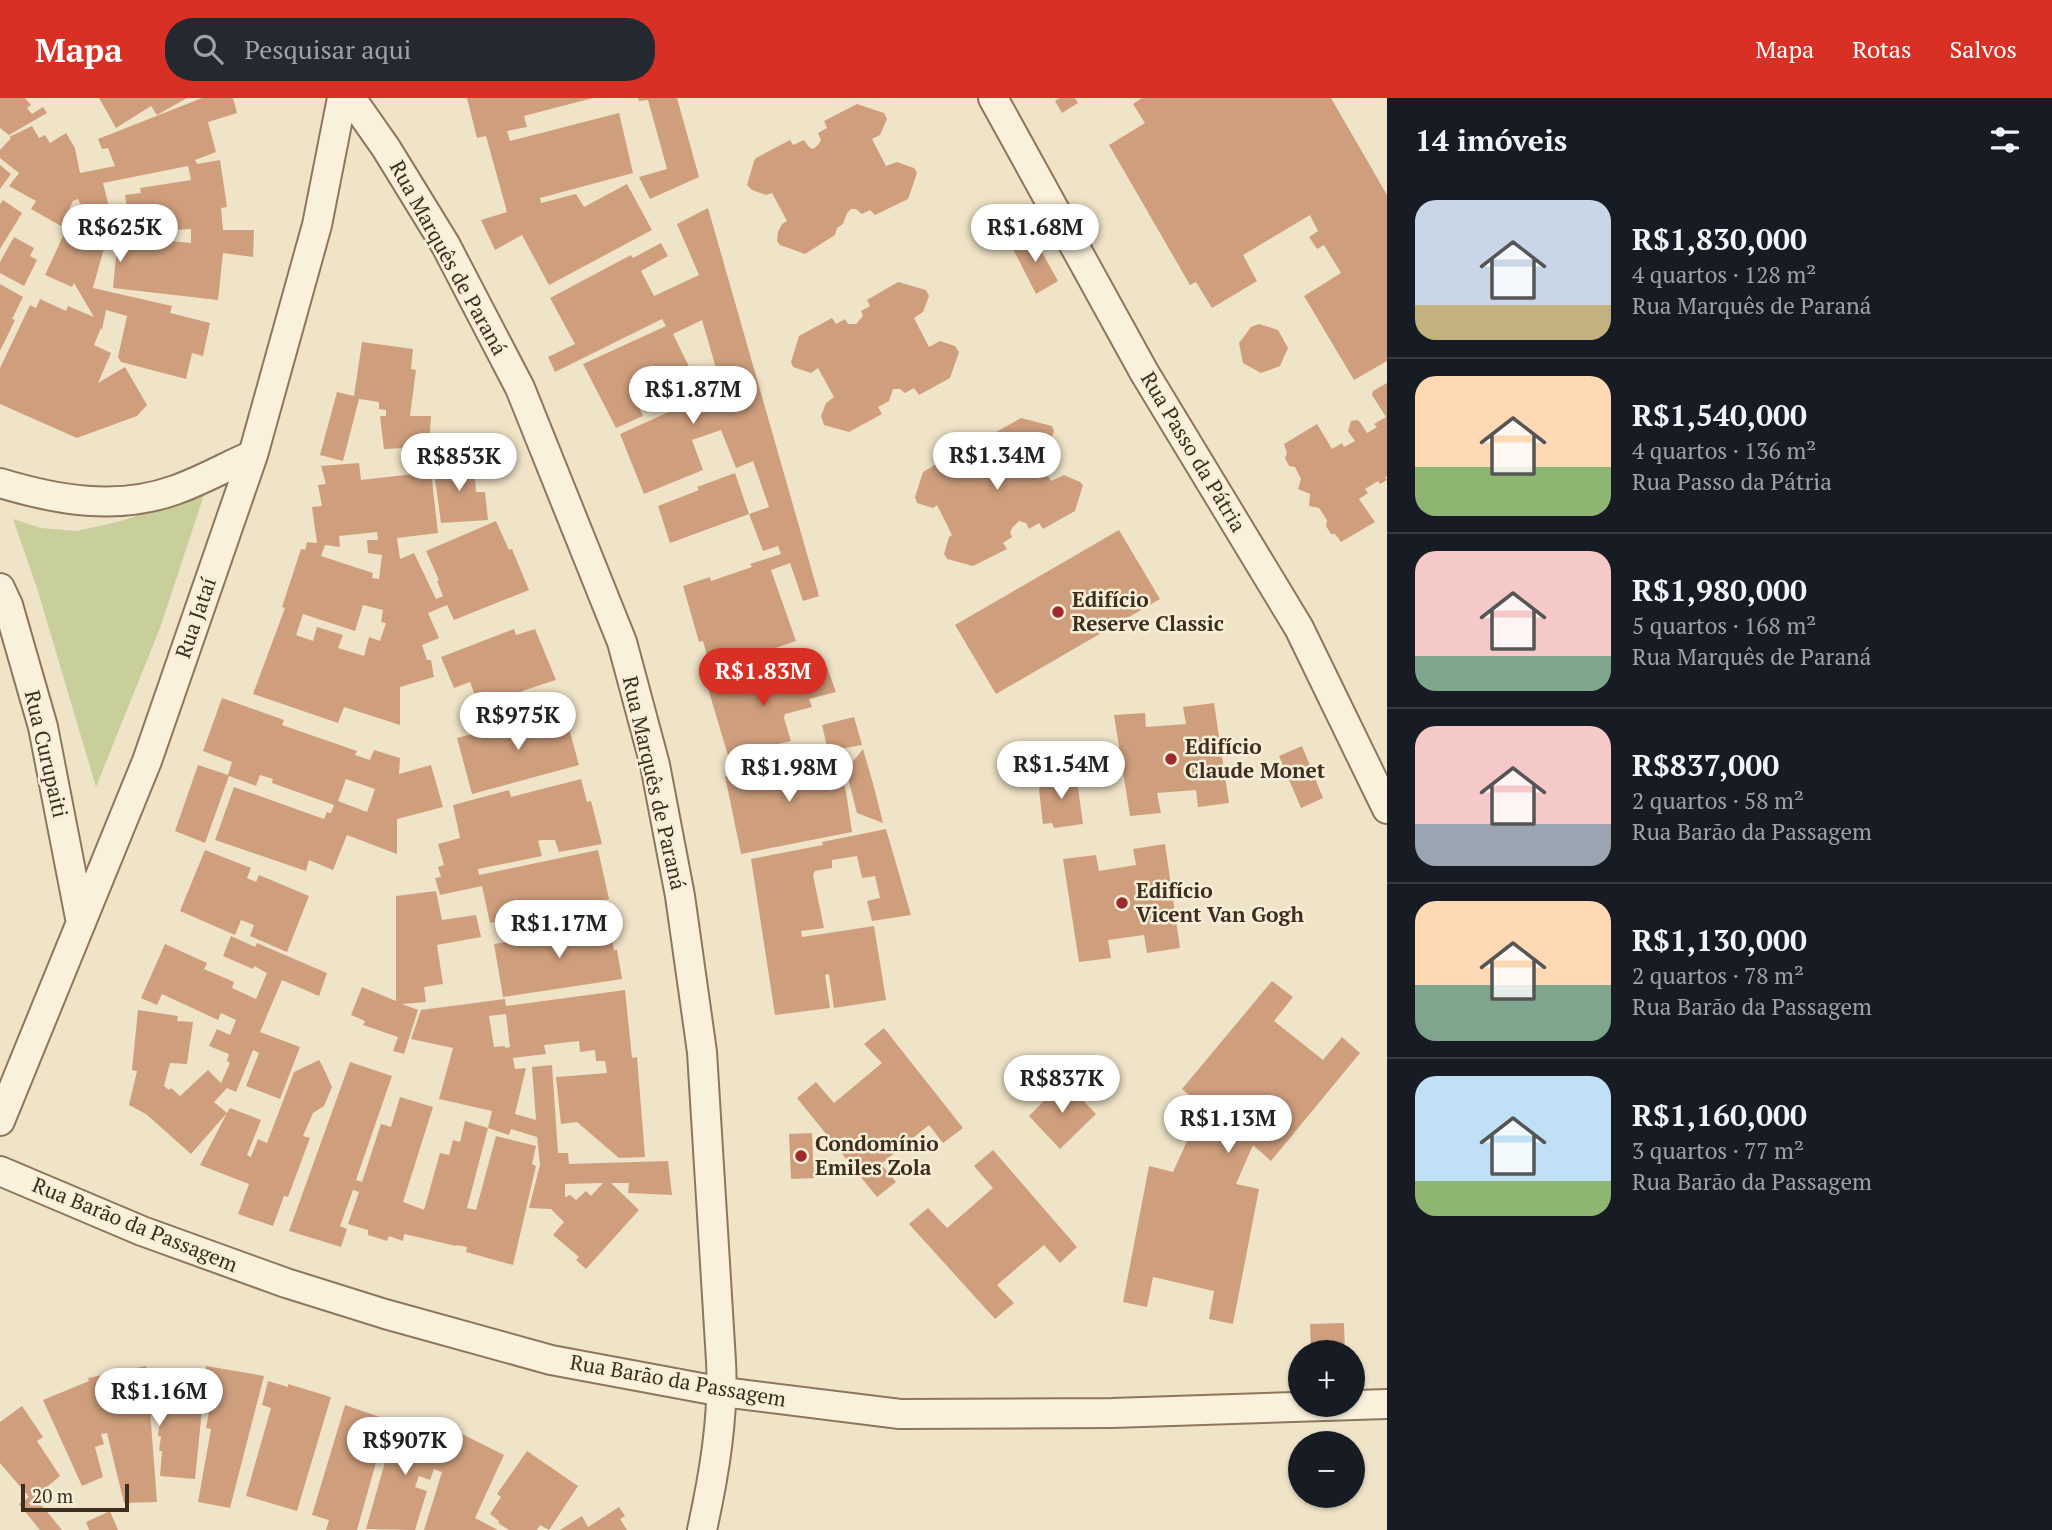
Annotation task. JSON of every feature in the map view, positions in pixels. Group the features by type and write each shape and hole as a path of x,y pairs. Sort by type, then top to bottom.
{"street":[{"name":"Rua Jataí","path":"0,1121 147,761 253,455 317,225 342,98"},
{"name":"Rua Marquês de Paraná","path":"351,98 386,148 445,244 520,388 622,642 657,779 680,896 702,1052 723,1392 710,1492 702,1530"},
{"name":"Rua Passo da Pátria","path":"993,98 1144,372 1299,628 1387,810"},
{"path":"0,483 40,495 82,502 130,501 173,491 253,455"},
{"name":"Rua Curupaiti","path":"0,589 8,605 43,727 81,923"},
{"name":"Rua Barão da Passagem","path":"0,1171 142,1231 285,1283 385,1314 551,1360 723,1392 901,1414 1112,1413 1387,1404"}],"green space":[{"path":"205,492 160,628 96,787 37,588 13,519 41,528 77,531 121,521"}],"building":[{"path":"0,98 25,98 31,105 27,108 32,114 43,107 47,113 9,135 0,128"},
{"path":"99,98 187,98 157,115 151,106 116,128"},
{"path":"202,98 233,98 237,113 208,122 216,152 195,160 197,164 220,160 227,207 221,208 223,230 254,230 253,257 223,253 218,300 113,288 118,236 191,243 191,229 172,230 169,214 148,216 149,230 109,230 93,288 172,306 170,313 210,323 203,356 192,353 186,379 121,362 118,357 127,316 106,310 102,330 101,328 94,345 111,353 98,383 125,367 147,405 137,416 77,438 0,404 0,368 30,305 36,308 40,299 66,311 68,306 94,317 74,283 72,287 45,275 70,221 93,229 78,199 73,201 61,226 31,209 36,201 9,186 19,173 0,158 0,150 11,138 9,137 32,126 39,138 45,135 50,143 66,133 75,148 80,173 115,166 108,148 102,149 98,139","holes":["188,166 191,180 140,188 141,193 125,195 128,213 111,215 103,183"]},
{"path":"467,98 593,98 524,116 527,127 507,131 510,141 619,113 633,173 540,198 541,203 576,194 584,207 627,184 652,230 549,285 522,235 495,250 481,220 507,212 486,136 477,138"},
{"path":"638,98 677,98 699,177 650,199 639,177 667,169 648,100 639,101"},
{"path":"1060,98 1075,98 1078,103 1062,113 1055,101"},
{"path":"1142,98 1331,98 1387,195 1387,361 1354,380 1304,296 1341,273 1324,245 1317,249 1309,237 1318,231 1310,215 1243,255 1257,281 1212,308 1196,282 1190,285 1109,145 1145,123 1133,104"},
{"path":"857,104 884,113 887,119 880,135 872,139 886,166 897,162 914,168 917,173 908,199 875,215 870,210 862,214 851,209 835,235 805,254 780,245 777,241 778,232 787,221 772,193 766,195 747,185 754,161 790,140 793,145 804,140 813,149 821,140 818,133 827,128 824,121"},
{"path":"0,165 11,174 0,189"},
{"path":"3,200 22,213 0,249 0,204"},
{"path":"708,208 819,596 803,601 790,563 771,570 796,641 711,670 703,641 699,642 683,586 710,577 711,581 781,554 778,546 763,551 749,514 769,507 753,461 736,468 721,430 692,440 703,470 644,494 620,434 671,411 668,405 677,401 670,388 637,403 643,416 616,428 583,364 666,326 662,319 555,372 548,357 575,344 550,298 631,255 633,258 661,243 668,256 641,271 654,296 699,275 677,224","holes":["702,320 720,382 701,391 673,334"]},
{"path":"1033,236 1058,281 1036,294 1011,245"},
{"path":"14,237 34,248 30,256 37,260 24,286 0,273 0,262"},
{"path":"898,282 926,290 929,296 923,312 914,318 929,347 940,341 955,346 959,352 950,378 919,395 914,388 905,393 900,389 893,389 889,401 878,407 882,414 849,432 824,425 821,416 826,403 834,397 818,368 811,373 793,367 791,362 799,336 832,318 836,324 845,319 848,324 856,324 863,316 861,311 870,306 867,300"},
{"path":"0,284 23,297 0,351"},
{"path":"1259,324 1278,330 1288,348 1280,366 1261,373 1243,363 1239,343 1251,327"},
{"path":"362,342 413,349 411,369 416,370 410,416 431,416 429,447 384,449 380,416 386,416 386,410 379,409 379,402 359,399 343,461 320,455 337,392 354,396"},
{"path":"1387,383 1387,480 1380,484 1378,481 1365,489 1368,493 1359,499 1375,522 1341,542 1335,534 1331,534 1326,526 1327,520 1319,508 1309,506 1310,494 1298,489 1301,479 1295,467 1289,466 1285,458 1287,453 1284,444 1317,424 1332,449 1342,443 1344,447 1355,441 1348,431 1351,421 1360,422 1367,433 1377,427 1374,424 1386,417 1372,395 1373,391"},
{"path":"1021,418 1052,426 1054,431 1048,448 1035,454 1051,481 1064,475 1083,485 1075,511 1043,529 1039,523 1029,529 1026,523 1019,521 1012,528 1012,537 1003,543 1007,549 973,566 947,559 944,554 952,535 937,505 933,508 917,503 915,497 923,472 956,452 960,459 970,453 974,460 983,459 991,452 987,445 995,442 991,435"},
{"path":"461,451 464,467 474,466 476,492 485,492 488,520 441,523 434,471 448,469 446,453"},
{"path":"359,463 361,480 431,472 438,533 397,538 400,559 414,553 436,599 443,596 426,551 496,521 509,550 512,549 529,590 454,620 447,605 428,613 439,638 422,645 427,660 431,660 434,677 400,687 400,725 344,707 338,723 253,694 285,608 282,607 301,549 305,550 307,542 317,543 312,507 322,506 318,485 326,484 321,466","holes":["377,532 378,540 367,540 368,553 382,555 379,579 372,578 373,573 321,556 325,545 340,547 339,536","363,605 383,610 381,622 386,623 380,641 369,637 364,656 338,648 343,635 317,627 313,641 296,635 303,614 355,631"]},
{"path":"735,473 749,514 670,543 658,506 699,490 697,487"},
{"name":"Edifício Reserve Classic","path":"1119,530 1160,599 996,694 955,625"},
{"path":"514,629 516,635 535,629 556,680 522,691 524,700 481,713 470,682 454,688 441,657"},
{"path":"798,661 802,673 827,667 836,692 809,699 812,707 785,714 791,741 765,747 770,762 732,769 707,685"},
{"path":"222,698 284,720 282,725 357,751 355,755 370,760 374,750 400,758 399,774 431,765 443,807 397,819 397,854 347,835 333,870 309,860 306,871 215,840 234,787 324,819 327,812 331,813 334,805 272,783 273,779 260,775 256,786 229,776 205,843 175,831 198,765 228,775 232,762 203,751","holes":["346,779 375,789 367,812 338,801"]},
{"name":"Edifício Claude Monet","path":"1214,703 1229,803 1198,807 1196,790 1157,793 1161,813 1130,816 1114,715 1145,713 1146,727 1186,724 1183,707"},
{"path":"564,710 579,765 472,794 457,738"},
{"path":"854,717 862,745 828,751 822,725"},
{"path":"1302,746 1323,798 1301,808 1279,756"},
{"path":"863,749 883,823 857,813 846,770"},
{"path":"836,754 846,792 852,832 741,854 725,776"},
{"path":"1076,773 1083,824 1054,828 1052,823 1043,824 1039,790 1045,777"},
{"path":"581,779 587,802 591,801 602,844 559,852 555,840 541,840 538,841 542,856 478,869 479,875 598,850 609,899 571,907 575,920 551,924 547,911 490,923 482,886 440,895 435,878 441,877 438,867 444,865 438,844 460,838 453,805 509,790 511,797"},
{"path":"886,829 911,915 872,921 867,901 880,898 875,876 862,878 857,856 832,860 832,868 815,871 813,875 824,928 801,931 802,937 874,926 886,1000 834,1008 829,974 825,975 830,1008 775,1015 751,859"},
{"name":"Edifício Vicent Van Gogh","path":"1165,844 1180,948 1147,953 1144,935 1108,940 1111,958 1079,962 1063,859 1096,855 1099,871 1136,865 1133,849"},
{"path":"205,850 251,868 247,878 256,882 259,875 309,896 287,952 250,936 254,925 241,920 235,935 180,911"},
{"path":"436,891 442,920 476,915 481,937 437,945 443,984 424,987 426,1002 402,1004 418,1010 404,1054 393,1051 398,1037 363,1025 365,1021 351,1015 362,987 396,1001 396,896"},
{"path":"607,915 622,979 503,997 494,944 576,931 573,921"},
{"path":"231,936 255,947 257,943 327,973 319,996 282,980 260,1032 300,1047 280,1099 246,1086 259,1053 253,1050 236,1092 227,1088 214,1102 227,1113 191,1154 146,1114 129,1105 137,1071 132,1070 138,1010 178,1016 177,1021 193,1022 187,1064 170,1063 164,1086 169,1090 171,1088 180,1096 208,1070 221,1083 230,1063 227,1061 229,1054 209,1046 217,1029 230,1035 236,1020 221,1013 218,1020 162,994 157,1005 141,998 165,944 207,963 204,969 234,982 232,988 256,999 267,973 223,956"},
{"path":"1272,981 1293,997 1274,1021 1323,1060 1342,1037 1360,1053 1271,1161 1253,1145 1236,1184 1259,1189 1233,1324 1209,1319 1214,1291 1153,1277 1147,1307 1123,1302 1149,1166 1173,1172 1203,1106 1182,1089"},
{"path":"625,990 632,1058 637,1057 645,1157 619,1158 577,1122 561,1124 556,1077 607,1073 605,1061 596,1061 595,1050 580,1052 579,1041 544,1045 546,1054 513,1058 515,1069 526,1068 515,1114 536,1120 532,1067 552,1065 558,1153 568,1153 569,1164 668,1161 672,1195 628,1193 629,1183 611,1183 639,1210 586,1269 576,1260 579,1257 553,1235 564,1222 551,1209 529,1208 540,1165 537,1137 511,1129 509,1135 488,1128 492,1111 439,1099 453,1048 411,1039 421,1010 505,999 506,1006","holes":["506,1014 510,1047 494,1047 489,1016","603,1183 591,1196 586,1191 576,1200 570,1195 565,1197 565,1184"]},
{"path":"884,1028 963,1128 943,1143 929,1125 881,1164 896,1182 877,1197 797,1098 816,1082 834,1103 882,1063 864,1044"},
{"path":"319,1060 332,1087 324,1106 313,1113 303,1136 310,1138 288,1197 284,1196 273,1226 238,1214 249,1184 200,1165 230,1108 261,1120 247,1155 251,1157 258,1139 267,1143 294,1072"},
{"path":"350,1062 392,1076 356,1180 362,1182 381,1124 391,1127 400,1097 433,1107 403,1202 424,1210 440,1153 449,1155 453,1140 460,1142 465,1121 488,1128 467,1208 476,1210 496,1136 536,1146 532,1164 536,1166 513,1265 466,1252 467,1247 404,1234 403,1241 389,1236 387,1241 368,1235 368,1230 348,1224 359,1192 353,1190 340,1226 347,1229 341,1247 289,1231"},
{"path":"1064,1081 1096,1114 1060,1149 1029,1116"},
{"name":"Condomínio Emiles Zola","path":"812,1133 814,1178 791,1179 789,1134"},
{"path":"993,1150 1077,1247 1060,1263 1044,1245 997,1285 1014,1303 995,1319 909,1224 928,1208 947,1228 993,1188 974,1166"},
{"path":"1344,1323 1345,1340 1311,1340 1310,1324"},
{"path":"146,1366 147,1371 205,1374 206,1366 264,1376 230,1508 198,1502 211,1429 206,1428 209,1411 202,1410 195,1479 160,1476 162,1451 159,1451 161,1436 158,1436 161,1410 150,1410 157,1502 124,1503 107,1433 101,1434 104,1444 95,1447 103,1477 82,1486 43,1400 89,1381 88,1378"},
{"path":"268,1381 331,1397 297,1511 246,1496 271,1408 262,1405"},
{"path":"345,1405 403,1425 404,1421 446,1432 459,1439 462,1434 504,1455 475,1518 498,1530 424,1530 442,1472 434,1469 430,1480 419,1476 415,1487 427,1491 415,1530 366,1529 389,1448 354,1433 350,1450 377,1459 357,1530 326,1530 329,1520 312,1515"},
{"path":"22,1406 43,1437 37,1441 60,1476 35,1497 62,1530 40,1530 19,1504 29,1497 0,1463 0,1422"},
{"path":"527,1451 578,1486 549,1530 540,1525 537,1530 509,1530 490,1514 501,1497 497,1494"},
{"path":"619,1507 625,1516 620,1519 627,1530 560,1530 582,1516 588,1527"},
{"path":"110,1511 118,1530 89,1530 86,1522"}],"place":[{"name":"Edifício Reserve Classic","path":"1058,612"},
{"name":"Edifício Claude Monet","path":"1171,759"},
{"name":"Edifício Vicent Van Gogh","path":"1122,903"},
{"name":"Condomínio Emiles Zola","path":"801,1156"}]}
